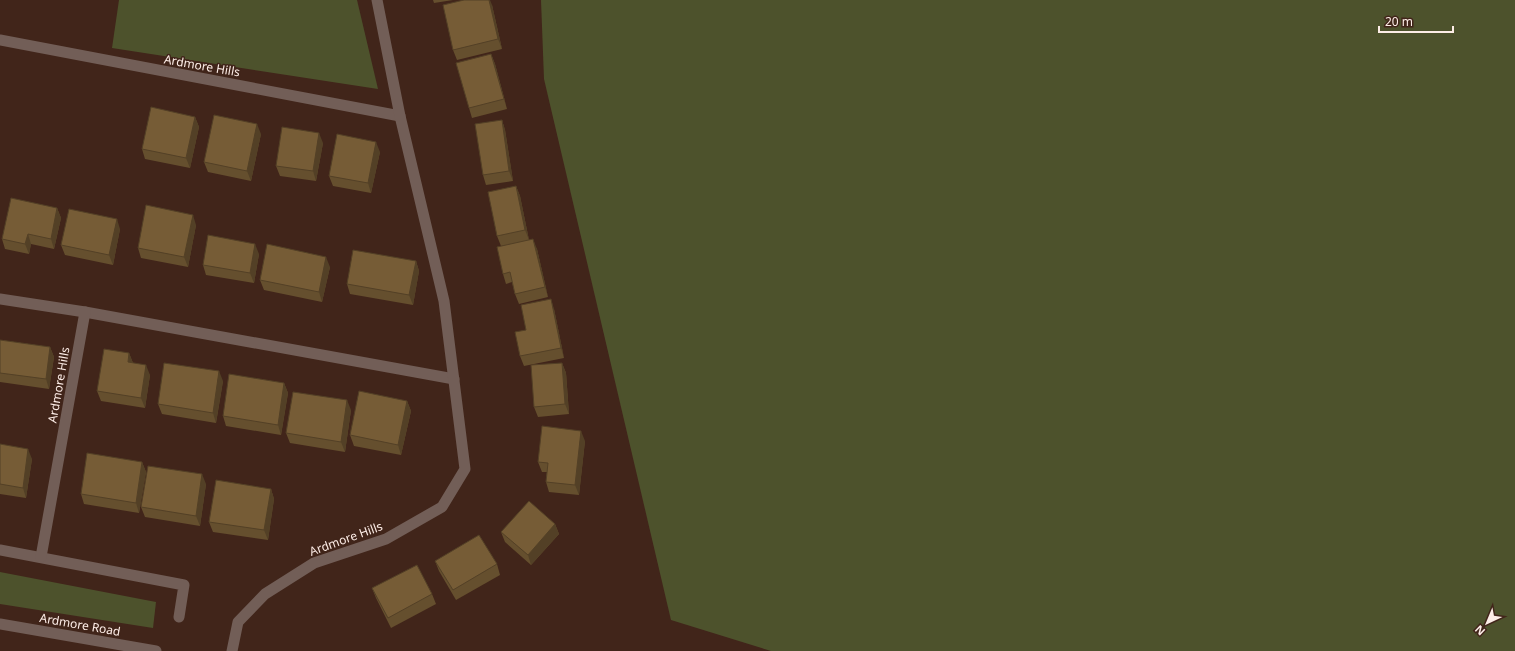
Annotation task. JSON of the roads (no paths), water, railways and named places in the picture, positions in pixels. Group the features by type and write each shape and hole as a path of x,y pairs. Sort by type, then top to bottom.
{"street":[{"name":"Ardmore Hills","path":"232,651 238,622 265,594 314,563 386,539 442,507 465,469 444,301 400,116 377,0"},
{"name":"Ardmore Hills","path":"0,40 400,116"},
{"path":"0,299 85,312 454,379"},
{"name":"Ardmore Hills","path":"41,557 85,312"},
{"path":"0,550 184,585 179,617"},
{"name":"Ardmore Road","path":"0,624 156,651"}]}
